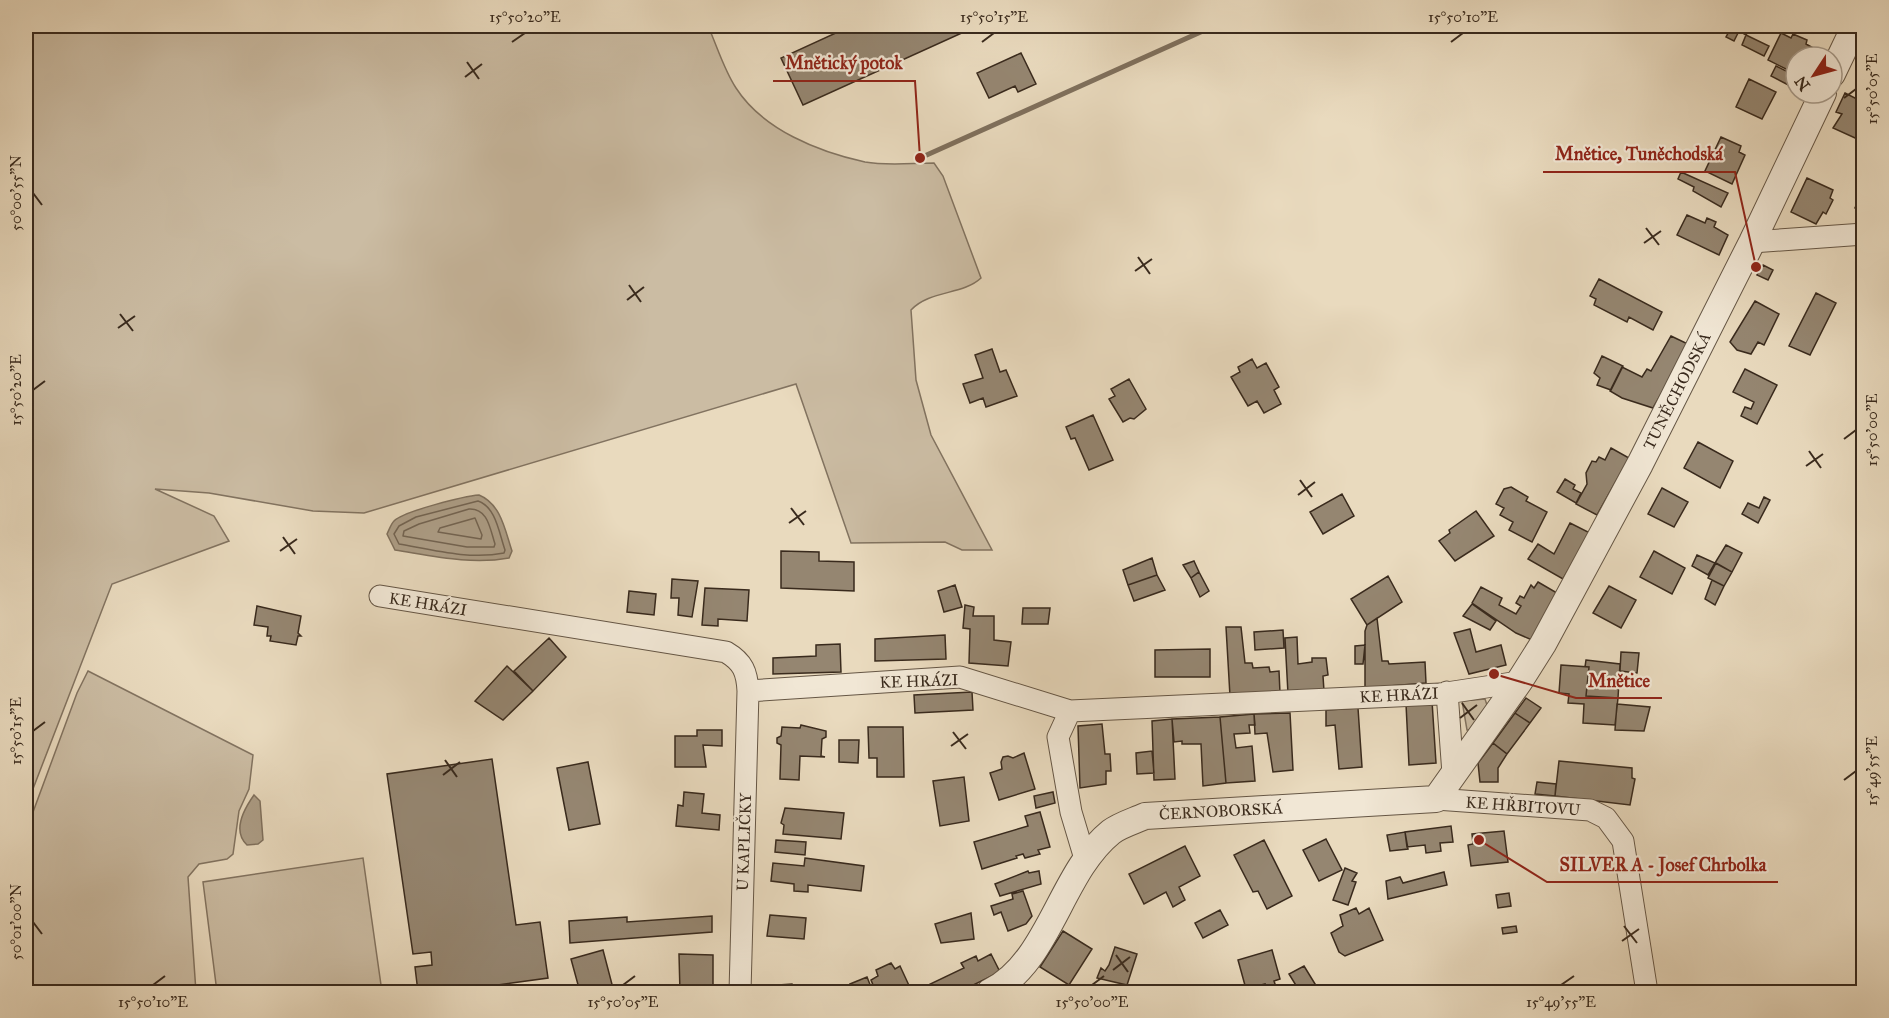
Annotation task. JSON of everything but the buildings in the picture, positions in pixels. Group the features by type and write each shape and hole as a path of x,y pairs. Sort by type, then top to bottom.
{"street":[{"path":"1844,49 1855,26"},
{"name":"TUNĚCHODSKÁ","path":"1519,682 1543,644 1640,464 1752,242 1817,105"},
{"path":"1752,242 1863,234"},
{"name":"KE HRÁZI","path":"380,597 726,652 747,672 748,691 960,677 1070,711 1446,692 1519,682"},
{"path":"1436,799 1519,682"},
{"name":"U KAPLIČKY","path":"740,993 748,691"},
{"path":"1446,692 1454,774"},
{"path":"1070,711 1058,737 1071,812 1086,862"},
{"name":"ČERNOBORSKÁ","path":"990,993 1019,972 1086,862 1112,831 1145,816 1436,799"},
{"name":"KE HŘBITOVU","path":"1436,799 1590,810 1606,818 1618,830 1623,841 1647,993"}],"shaded area":[{"path":"26,26 708,26 724,66 736,88 747,103 777,127 811,145 847,158 873,163 934,163 943,176 981,278 965,287 927,299 911,310 916,380 931,435 992,550 962,550 945,542 851,543 796,384 364,513 313,511 209,493 155,489 214,516 229,541 112,584 26,807"},
{"path":"88,671 253,755 249,789 239,811 233,854 227,859 199,864 188,877 196,992 26,992 26,831 77,693"},
{"path":"1485,699 1488,708 1470,730 1467,730 1462,701"},
{"path":"363,858 382,992 217,992 203,882"}],"water":[{"path":"479,495 492,505 501,518 512,551 509,558 480,561 395,550 387,534 393,522 400,517 435,505"},
{"path":"254,795 260,801 263,840 258,844 247,845 240,833 240,827 243,813"}],"waterway":[{"path":"920,158 1214,26"}],"place":[{"name":"Mnětický potok","path":"920,158"},
{"name":"Mnětice, Tuněchodská","path":"1756,267"},
{"name":"Mnětice","path":"1494,674"},
{"name":"SILVER A - Josef Chrbolka","path":"1479,840"}]}
